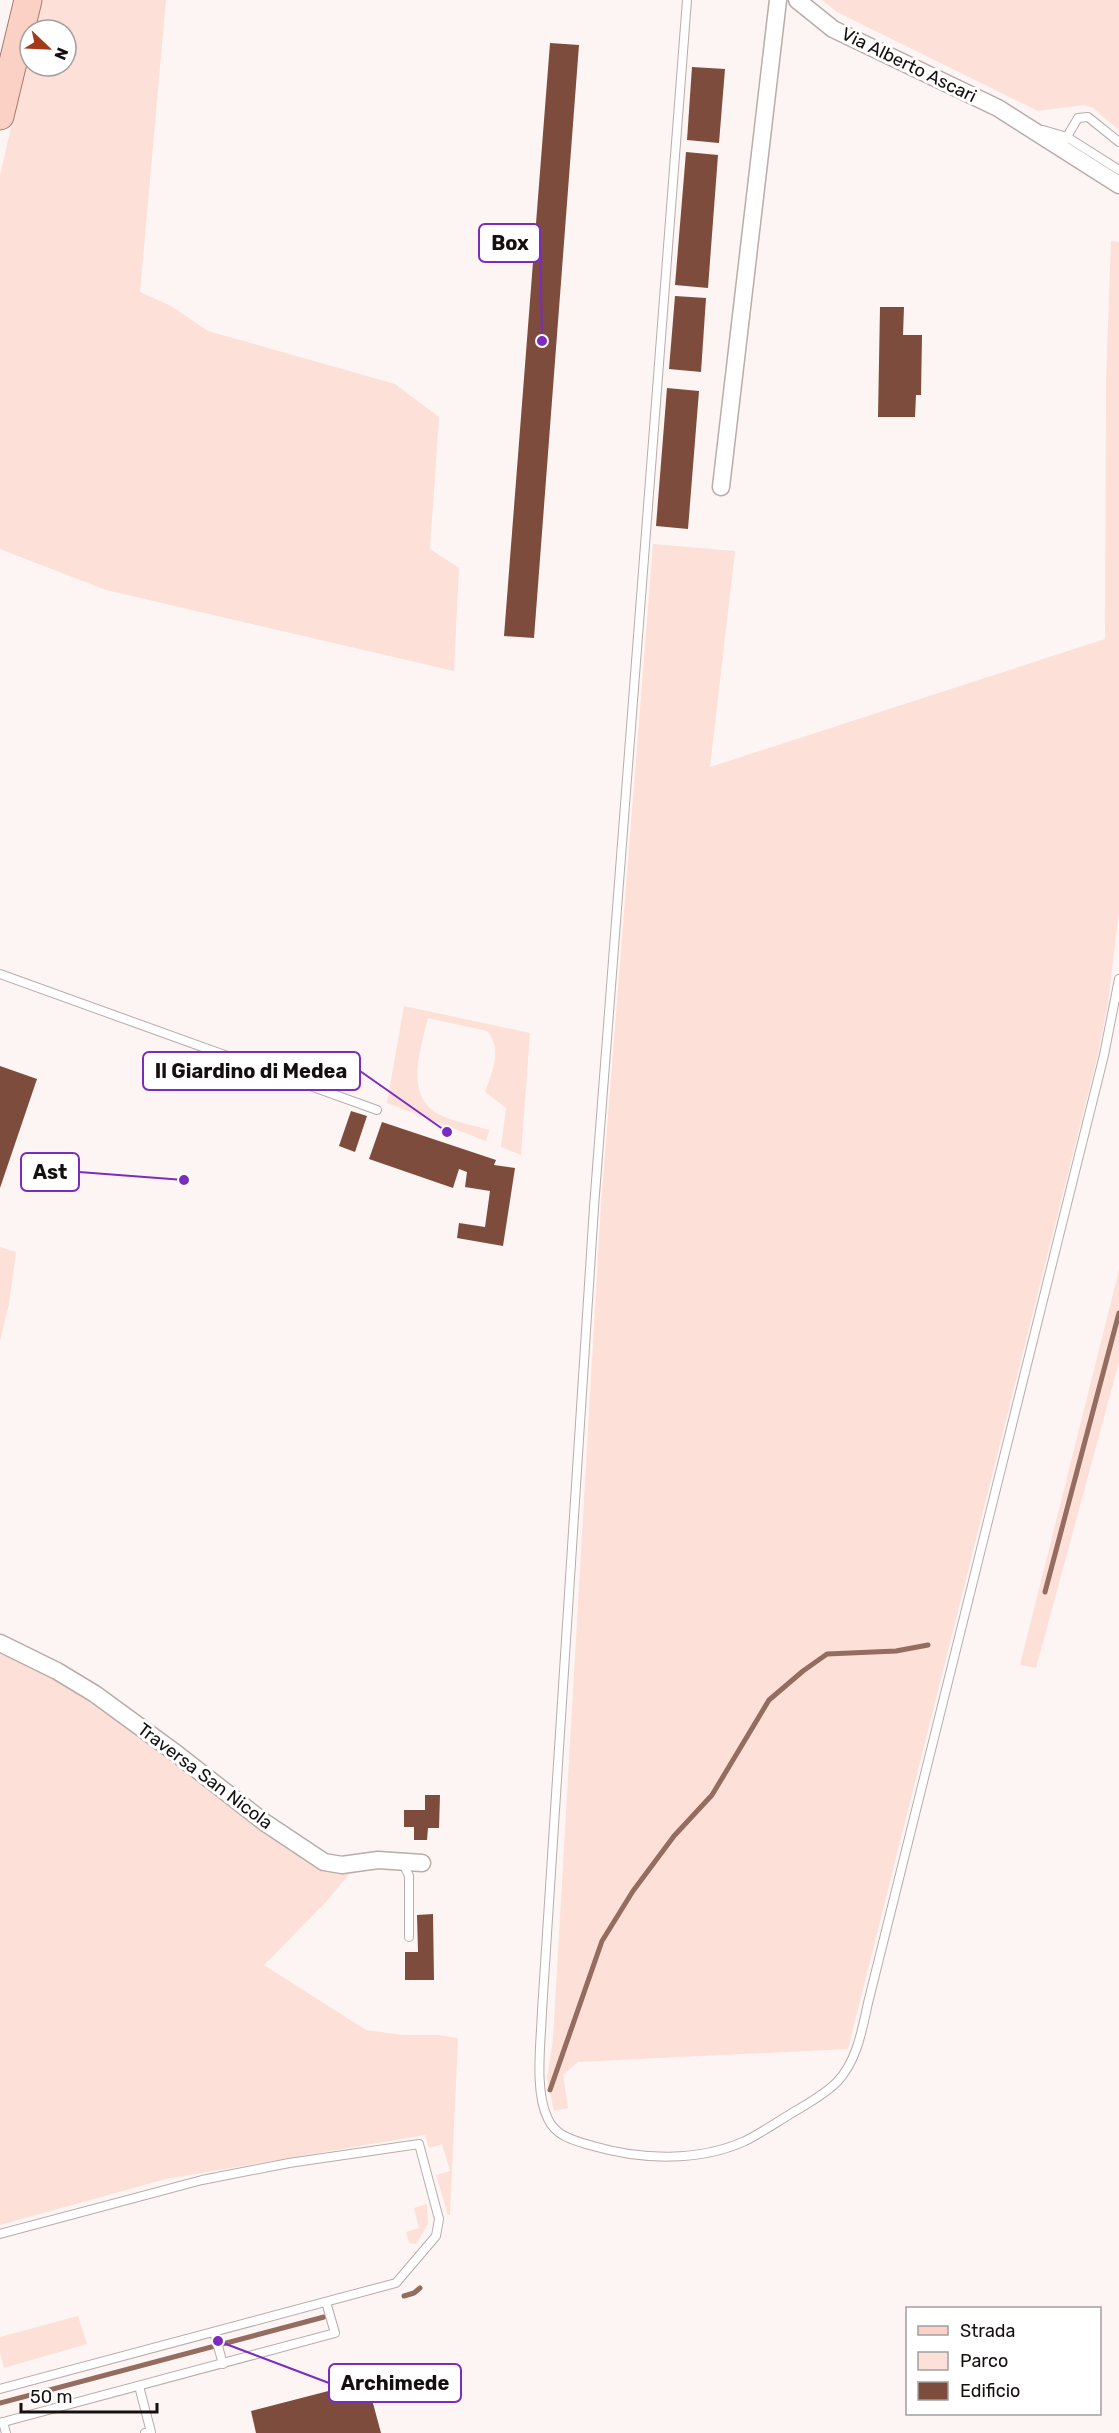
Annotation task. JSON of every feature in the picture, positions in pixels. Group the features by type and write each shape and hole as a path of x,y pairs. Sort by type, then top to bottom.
{"main road":[{"path":"0,52 12,0"},
{"path":"0,116 28,0"}],"street":[{"path":"720,487 778,0"},
{"name":"Via Alberto Ascari","path":"797,0 833,29 998,108 1025,125"},
{"path":"1025,125 1064,143 1119,185"},
{"path":"1025,125 1077,171 1119,194"},
{"name":"Traversa San Nicola","path":"0,1643 57,1671 95,1694 264,1822 324,1862 342,1865 378,1860 422,1863"}],"lane":[{"path":"687,0 594,1207 542,2011 540,2089 548,2120 563,2136 602,2149 633,2154 695,2155 718,2150 744,2141 822,2095 837,2082 847,2068 857,2047 880,1956 1104,1055 1119,978"},
{"path":"1119,142 1088,117 1078,118 1064,143 1119,170"},
{"path":"0,974 377,1110"},
{"path":"403,1863 409,1876 409,1937"},
{"path":"0,2234 202,2180 289,2163 419,2144 439,2219 436,2236 396,2283 215,2335 0,2389"},
{"path":"6,2433 1,2423 335,2333 326,2302"},
{"path":"215,2335 223,2364"},
{"path":"139,2386 151,2432 145,2433"}],"green space":[{"path":"41,0 166,0 140,292 171,306 208,331 395,384 439,417 430,549 459,568 454,671 106,590 0,549 0,175 23,78 78,78 78,18 37,18"},
{"path":"822,0 1119,0 1119,130 1093,108 1084,105 1038,111 837,12"},
{"path":"1111,241 1119,242 1119,912 1108,1003 1098,1054 848,2049 578,2062 563,2075 568,2108 554,2111 547,2078 553,2039 601,1204 653,544 735,551 710,767 1105,639 1106,380"},
{"path":"404,1006 530,1033 521,1155 501,1147 506,1108 485,1092 495,1061 494,1045 487,1031 428,1018 418,1071 418,1084 429,1107 440,1115 458,1122 489,1130 486,1141 387,1103"},
{"path":"0,1247 16,1252 9,1304 0,1341"},
{"path":"1119,1270 1119,1362 1036,1668 1020,1665"},
{"path":"0,1649 87,1696 253,1823 340,1871 350,1873 326,1902 264,1965 366,2030 458,2038 450,2215 448,2215 436,2175 450,2171 442,2144 429,2148 425,2135 166,2179 0,2225"},
{"path":"427,2204 428,2224 416,2244 409,2243 406,2232 419,2228 414,2208"},
{"path":"78,2316 87,2344 4,2368 0,2353 0,2337"}],"building":[{"path":"550,43 579,45 534,638 504,636"},
{"path":"692,67 725,69 719,143 687,140"},
{"path":"686,152 718,155 708,288 675,285"},
{"path":"675,296 706,298 701,372 669,369"},
{"path":"880,307 904,307 903,335 922,335 921,395 916,395 915,417 878,417"},
{"path":"667,388 699,391 688,529 656,526"},
{"path":"0,1066 37,1079 0,1188"},
{"path":"351,1111 367,1116 355,1152 339,1146"},
{"path":"382,1122 496,1160 494,1165 515,1168 503,1246 457,1238 459,1223 485,1227 490,1191 465,1187 467,1172 459,1169 453,1188 369,1159"},
{"path":"425,1795 440,1795 439,1828 428,1828 427,1840 414,1840 414,1827 404,1827 404,1810 425,1810"},
{"path":"433,1914 434,1980 405,1980 405,1952 418,1952 417,1915"},
{"path":"367,2381 381,2433 256,2433 251,2411"}],"waterway":[{"path":"1045,1592 1119,1313"},
{"path":"550,2090 602,1941 633,1891 674,1836 712,1795 769,1700 827,1654 896,1651 928,1645"},
{"path":"404,2296 420,2288"},
{"path":"0,2403 324,2317"}],"place":[{"name":"Box","path":"542,341"},
{"name":"Il Giardino di Medea","path":"447,1132"},
{"name":"Ast","path":"184,1180"},
{"name":"Archimede","path":"218,2341"}]}
